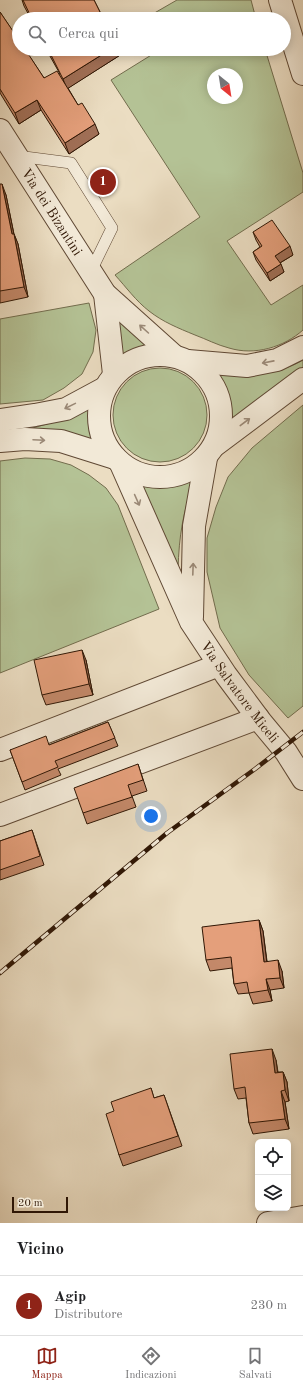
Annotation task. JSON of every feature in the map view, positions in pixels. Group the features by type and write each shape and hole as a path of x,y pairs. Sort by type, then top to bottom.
{"street":[{"path":"280,0 284,12"},
{"path":"291,35 303,74"},
{"name":"Via dei Bizantini","path":"0,130 105,294 181,358"},
{"name":"Via dei Bizantini","path":"105,294 109,381"},
{"path":"0,420 66,409 109,381 124,366 135,359 147,356 160,354 247,366 277,360 303,347"},
{"path":"181,358 204,373 216,388 221,407 221,427 210,452 194,526 191,622"},
{"path":"0,441 25,439 61,441 118,461 137,473 156,478 174,476 191,469 210,452 303,378"},
{"path":"109,381 99,406 99,425 104,442 118,461"},
{"name":"Via Salvatore Miceli","path":"118,461 191,622 219,665 302,775"},
{"path":"0,750 219,665"},
{"path":"0,815 258,718"},
{"path":"268,1223 303,1217"}],"lane":[{"path":"17,156 72,163 112,228 91,271"}],"green space":[{"path":"177,0 251,0 254,12 156,12"},
{"path":"150,56 267,56 303,173 303,192 227,241 271,305 303,285 303,330 287,341 269,348 249,351 225,347 165,322 154,315 131,294 115,275 200,217 111,80"},
{"path":"89,303 96,330 93,352 82,374 64,388 43,400 0,404 0,319"},
{"path":"122,321 153,346 143,348 121,359 119,322"},
{"path":"303,360 303,368 274,392 228,426 229,411 226,396 221,384 211,371 270,371 281,369"},
{"path":"160,368 178,371 193,382 204,397 207,415 204,433 193,448 178,459 160,462 142,459 127,448 116,433 113,415 116,397 127,382 142,371"},
{"path":"93,405 92,424 97,443 29,429 65,419"},
{"path":"303,405 303,706 288,718 249,675 220,628 207,572 207,538 216,507 228,477 252,448"},
{"path":"25,458 50,459 71,465 89,475 106,488 118,505 159,609 0,673 0,461"},
{"path":"192,477 194,480 184,514 179,546 178,570 139,484 164,485"}],"building":[{"path":"23,0 94,0 100,12 29,12"},
{"path":"0,12 12,30 12,56 30,56 44,78 57,71 78,105 82,103 95,124 65,143 37,100 15,113 0,89"},
{"path":"52,56 100,56 63,79"},
{"path":"0,184 2,184 12,234 14,234 24,287 0,291"},
{"path":"272,220 290,246 275,256 281,264 267,273 253,252 262,246 253,232"},
{"path":"82,650 89,684 42,695 34,660"},
{"path":"108,722 115,738 55,761 58,767 22,782 10,750 46,736 49,745"},
{"path":"138,764 143,780 128,785 132,797 83,813 74,788"},
{"path":"32,830 40,856 0,870 0,841"},
{"path":"259,920 264,962 278,960 280,978 266,979 268,990 249,993 247,982 234,984 231,957 206,960 202,927"},
{"path":"272,1049 275,1073 283,1072 285,1090 281,1091 285,1119 249,1123 245,1087 234,1089 230,1054"},
{"path":"151,1088 154,1098 164,1095 178,1136 119,1155 106,1114 114,1111 111,1102"}],"railway":[{"path":"0,973 167,833 303,732"}],"place":[{"name":"Agip","path":"103,182"}]}
